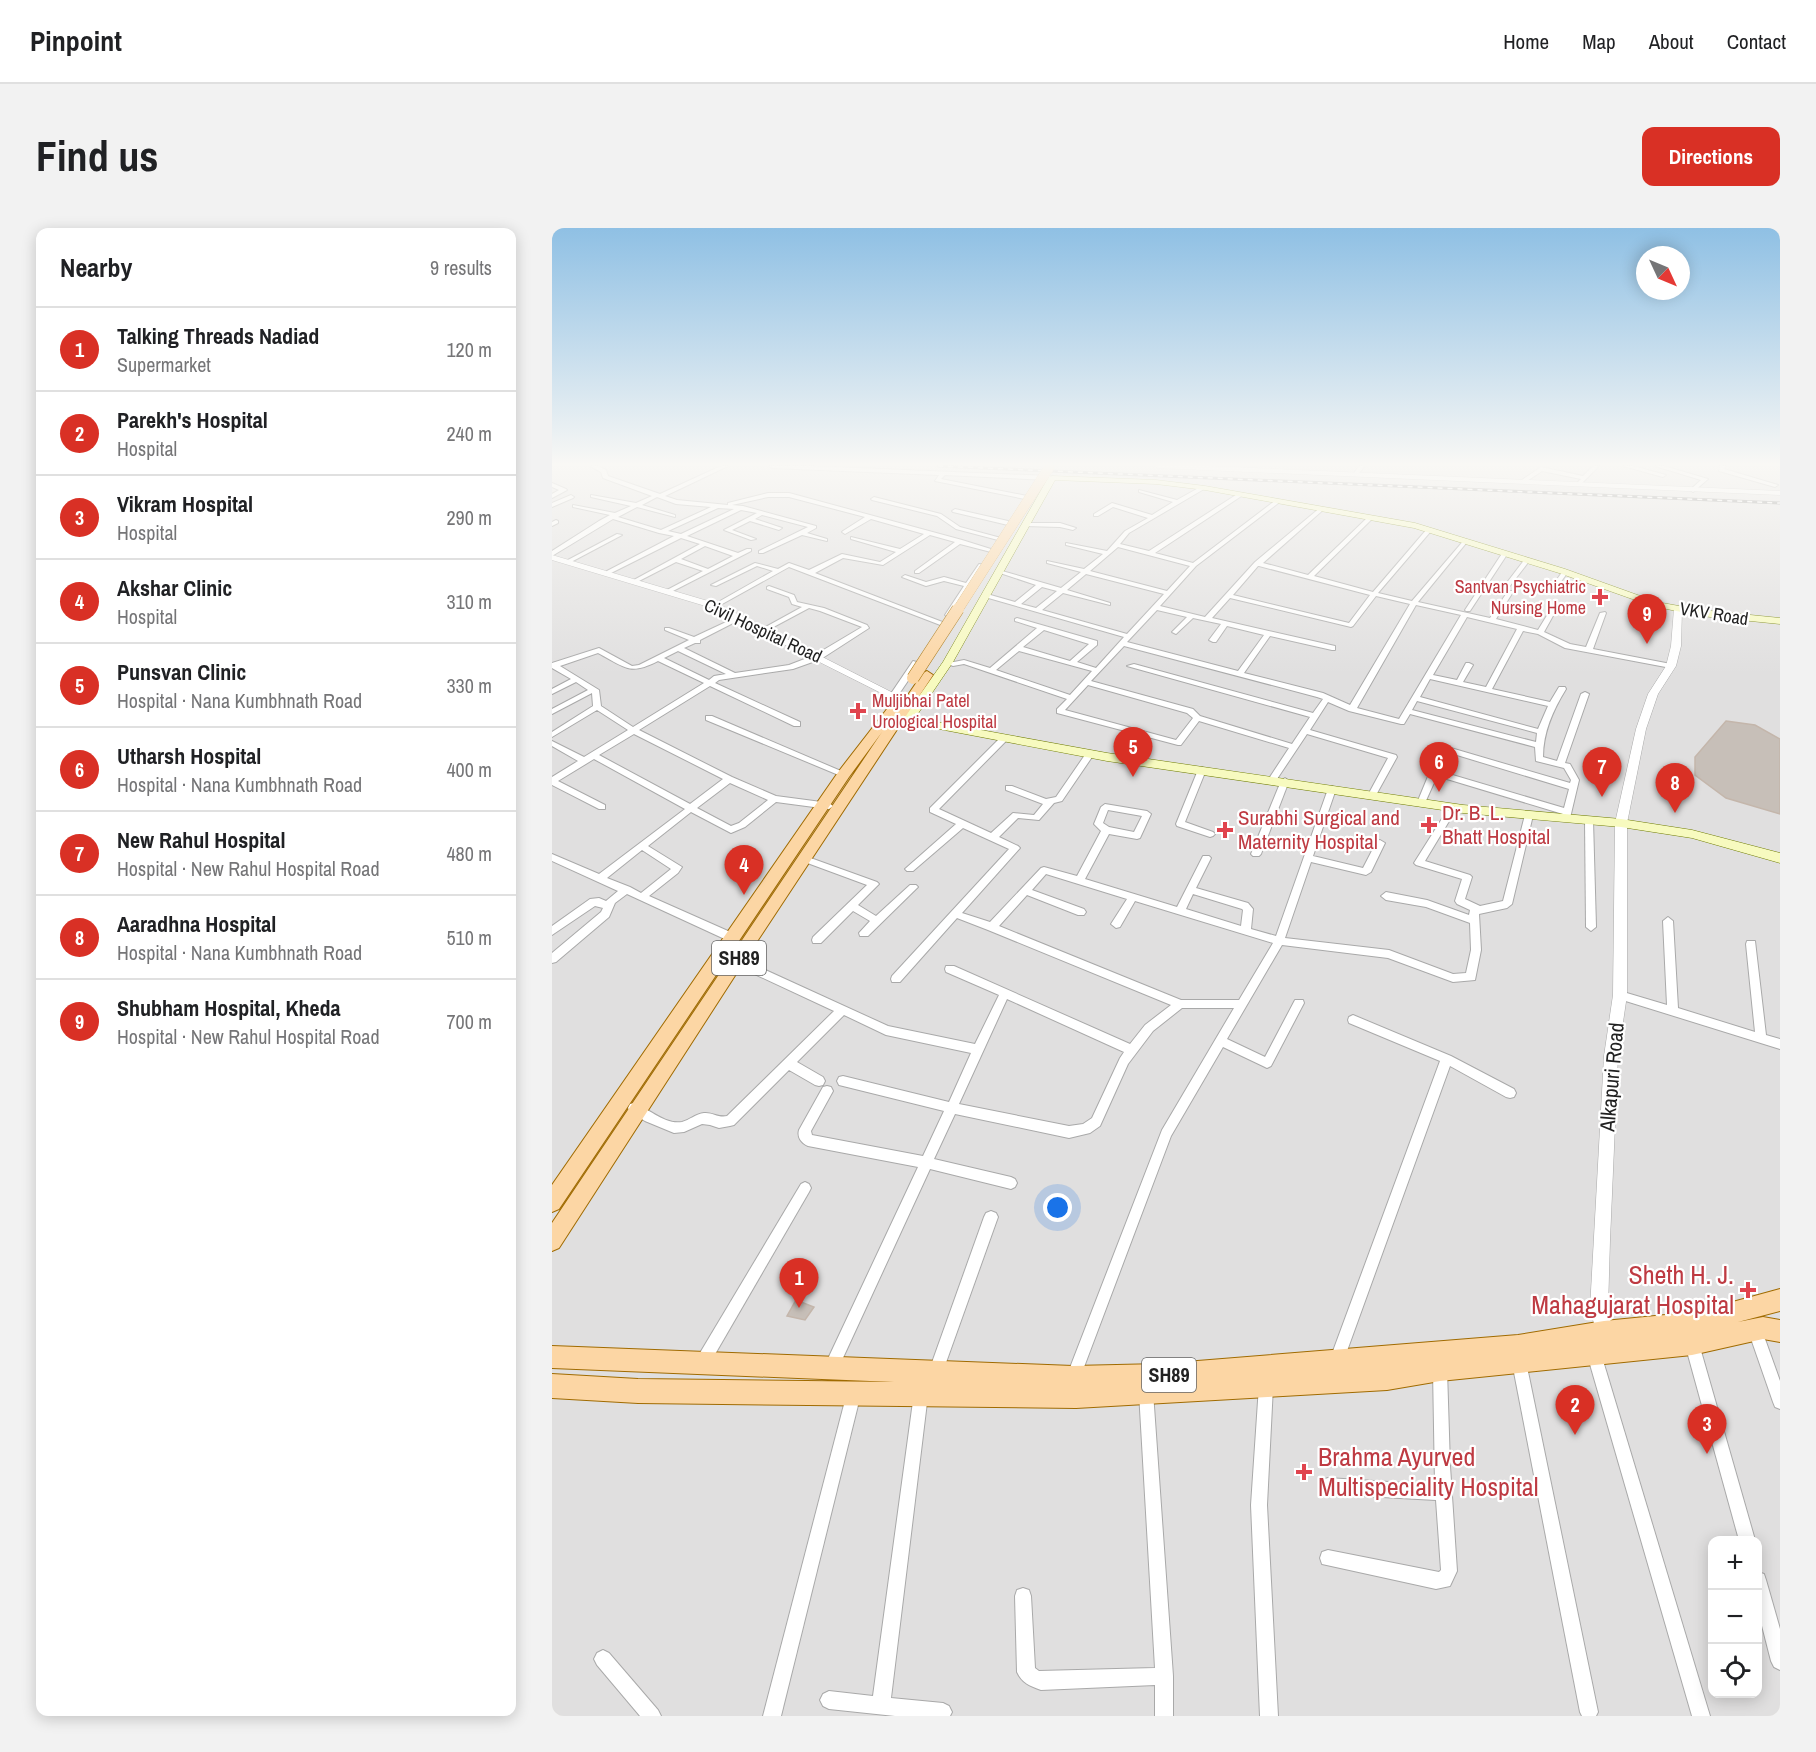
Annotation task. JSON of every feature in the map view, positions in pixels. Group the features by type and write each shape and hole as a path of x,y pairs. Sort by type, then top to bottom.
{"main road":[{"name":"SH89","path":"552,1202 621,1098 733,938 899,718 920,677 1007,535"},
{"name":"SH89","path":"552,1241 805,859 832,807 844,774 899,718 897,697 920,677 1011,535"},
{"path":"1020,535 948,662 899,718 1090,754 1453,808 1529,815 1567,815 1692,834 1780,858"},
{"name":"VKV Road","path":"1447,535 1565,572 1655,604 1756,621 1780,621"},
{"name":"SH89","path":"552,1358 1073,1378 1160,1376 1518,1346 1604,1332 1696,1323 1780,1300"},
{"name":"SH89","path":"552,1386 638,1391 1076,1396 1387,1378 1440,1370 1692,1344 1770,1328"}],"street":[{"path":"552,555 584,535"},
{"path":"569,561 618,535"},
{"path":"743,535 753,539"},
{"path":"761,552 797,535"},
{"path":"810,535 825,540"},
{"path":"809,573 842,555 881,564 925,535"},
{"path":"938,535 991,550"},
{"path":"988,535 998,538"},
{"path":"897,697 1000,535"},
{"path":"1038,610 1107,554 1124,535"},
{"path":"1151,553 1178,535"},
{"path":"1197,718 1178,743 1060,711 1194,565 1233,535"},
{"path":"1207,619 1257,563 1290,535"},
{"path":"1309,577 1352,535"},
{"path":"1229,596 1351,625 1374,594 1424,535"},
{"path":"609,572 680,536 736,555"},
{"path":"853,538 901,551"},
{"path":"917,572 960,541"},
{"path":"1352,709 1414,603 1465,541"},
{"path":"635,580 705,544"},
{"path":"1068,544 1107,554"},
{"path":"1117,544 1194,565"},
{"path":"669,591 749,550"},
{"path":"987,596 1240,674 1327,698 1352,709 1401,722 1466,612 1505,553"},
{"name":"Civil Hospital Road","path":"552,555 715,606 897,697"},
{"path":"675,559 709,571"},
{"path":"1492,620 1527,560"},
{"path":"1049,562 1167,594"},
{"path":"1257,563 1374,594 1466,612 1540,633 1568,646 1671,666 1676,646 1678,609"},
{"path":"714,585 757,564 779,571"},
{"path":"715,606 789,565 943,624"},
{"path":"1000,572 1108,604"},
{"path":"1550,593 1565,572"},
{"path":"905,577 926,584 944,579 968,585"},
{"path":"1016,604 1040,585"},
{"path":"552,781 717,678 790,667 818,657 866,628 822,609 794,603 792,596 769,588"},
{"path":"1540,633 1556,605"},
{"path":"764,630 807,607"},
{"path":"1154,607 1332,648"},
{"path":"1589,650 1603,613"},
{"path":"1176,632 1191,616"},
{"path":"553,665 596,650 604,651 631,668 641,668 740,618"},
{"path":"1017,620 1094,643 1072,663"},
{"path":"1214,640 1225,623"},
{"path":"991,671 1042,628"},
{"path":"1488,690 1521,628"},
{"path":"667,629 697,640"},
{"path":"1240,674 1269,633"},
{"path":"1018,648 1096,670"},
{"path":"679,649 733,675"},
{"path":"658,659 797,724"},
{"path":"948,662 953,664 964,662 1071,698"},
{"path":"553,665 593,690 598,695 595,702 597,707 633,730 729,779 774,799 832,807"},
{"path":"1459,683 1469,665"},
{"path":"1131,666 1315,716"},
{"name":"Alkapuri Road","path":"1604,1332 1599,1309 1601,1240 1611,1056 1620,995 1621,823 1641,729 1653,694 1671,666"},
{"path":"1428,676 1552,705"},
{"path":"552,692 576,679"},
{"path":"1086,682 1190,711 1197,718 1294,747"},
{"path":"1432,772 1567,815 1575,780 1567,766 1539,759 1538,745 1552,705 1562,689"},
{"path":"552,712 593,690"},
{"path":"1560,764 1585,694"},
{"path":"1256,854 1278,781 1294,747 1327,698"},
{"path":"1415,698 1541,732"},
{"path":"552,735 597,707"},
{"path":"1408,711 1538,745"},
{"path":"709,718 844,774"},
{"path":"1305,731 1393,757 1372,795"},
{"path":"896,979 1015,848 933,810 1004,739"},
{"path":"552,743 584,761"},
{"path":"1421,803 1432,772 1444,749 1574,788"},
{"path":"1010,788 1045,802 1059,799 1090,754"},
{"path":"593,755 731,830 742,825 774,799"},
{"path":"1202,770 1180,824 1210,834"},
{"path":"600,878 729,779"},
{"path":"552,781 602,807"},
{"path":"1073,1378 1166,1134 1280,941 1332,789"},
{"path":"993,837 1016,815 1036,818 1051,801"},
{"path":"1105,807 1147,814 1137,836 1106,830 1098,824 1105,807"},
{"path":"1453,808 1419,863 1467,877 1460,901 1479,910"},
{"path":"992,927 1044,870 1280,941 1389,954 1453,978 1471,977 1476,950 1474,911 1507,904 1529,815"},
{"path":"1589,820 1591,927"},
{"path":"910,869 962,824"},
{"path":"1079,880 1106,830"},
{"path":"1308,858 1366,872 1380,843"},
{"path":"642,846 674,863 677,867 675,872 643,896"},
{"path":"553,857 733,938"},
{"path":"1180,911 1206,858"},
{"path":"805,859 874,884 817,940"},
{"path":"864,933 913,887"},
{"path":"552,960 605,914 608,906 627,889"},
{"path":"1190,890 1245,906 1248,909 1245,930"},
{"path":"1026,891 1081,912"},
{"path":"1386,896 1427,904 1474,921"},
{"path":"1116,924 1132,897"},
{"path":"552,931 592,902 608,906"},
{"path":"852,906 877,921"},
{"path":"955,914 1180,1004 1242,1004"},
{"path":"1668,921 1673,1011"},
{"path":"1751,944 1761,1038"},
{"path":"737,961 886,1030 979,1050"},
{"path":"950,969 1132,1050"},
{"path":"831,1368 1005,993"},
{"path":"1620,995 1780,1044"},
{"path":"1220,1041 1267,1062 1299,1003"},
{"path":"843,1081 953,1108 1069,1132 1086,1129 1096,1122 1124,1061 1132,1050 1149,1028 1180,1004"},
{"path":"621,1098 638,1111 675,1128 683,1127 700,1118 723,1123 737,1114 843,1009"},
{"path":"1353,1020 1447,1059 1510,1093"},
{"path":"1336,1362 1447,1059"},
{"path":"788,1063 823,1086 805,1130 804,1135 808,1140 927,1162 1011,1183"},
{"path":"702,1363 805,1188"},
{"path":"936,1371 991,1217"},
{"path":"1770,1328 1780,1402"},
{"path":"1692,1344 1745,1536"},
{"path":"1594,1354 1701,1716"},
{"path":"1519,1362 1589,1712"},
{"path":"1328,1558 1444,1581 1449,1571 1440,1370"},
{"path":"1266,1386 1260,1505 1269,1716"},
{"path":"1146,1392 1164,1676 1164,1716"},
{"path":"772,1716 854,1393"},
{"path":"881,1706 921,1394"},
{"path":"1328,1486 1444,1494"},
{"path":"1761,1590 1780,1661"},
{"path":"1023,1596 1026,1672 1033,1678 1041,1681 1164,1676"},
{"path":"603,1659 652,1716"},
{"path":"829,1700 943,1712"}],"shaded area":[{"path":"552,535 1780,535 1780,1716 552,1716"}],"building":[{"path":"1726,721 1755,725 1780,739 1780,814 1726,798 1695,775 1695,757"},
{"path":"796,1300 814,1307 805,1320 787,1316"}],"place":[{"name":"Santvan Psychiatric Nursing Home","path":"1600,597"},
{"name":"Shubham Hospital, Kheda","path":"1647,644"},
{"name":"Muljibhai Patel Urological Hospital","path":"858,711"},
{"name":"Punsvan Clinic","path":"1133,777"},
{"name":"Utharsh Hospital","path":"1439,792"},
{"name":"New Rahul Hospital","path":"1602,797"},
{"name":"Aaradhna Hospital","path":"1675,813"},
{"name":"Dr. B. L. Bhatt Hospital","path":"1429,825"},
{"name":"Surabhi Surgical and Maternity Hospital","path":"1225,830"},
{"name":"Akshar Clinic","path":"744,895"},
{"name":"Sheth H. J. Mahagujarat Hospital","path":"1748,1290"},
{"name":"Talking Threads Nadiad","path":"799,1308"},
{"name":"Parekh's Hospital","path":"1575,1435"},
{"name":"Vikram Hospital","path":"1707,1454"},
{"name":"Brahma Ayurved Multispeciality Hospital","path":"1304,1472"}]}
